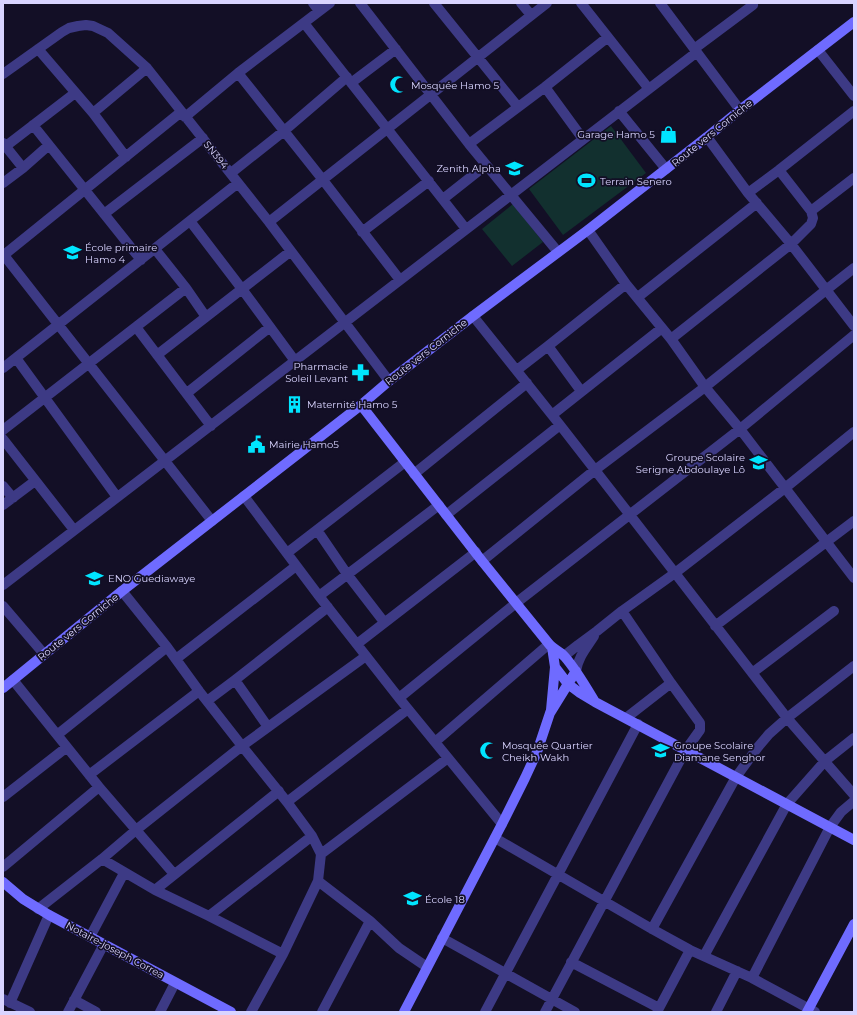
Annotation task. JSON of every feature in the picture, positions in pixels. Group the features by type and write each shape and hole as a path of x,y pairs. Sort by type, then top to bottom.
{"street":[{"path":"212,521 3,255 126,157 304,22 316,7 330,3"},
{"path":"360,3 469,144 558,252"},
{"path":"521,3 531,15"},
{"path":"269,222 547,3"},
{"path":"581,3 649,89"},
{"path":"660,3 740,110"},
{"path":"3,586 649,89 753,5 752,3"},
{"path":"436,4 518,107"},
{"path":"304,22 466,229"},
{"name":"Route vers Corniche","path":"3,688 122,591 361,405 389,381 666,170 740,110 854,22"},
{"name":"SN394","path":"3,74 69,28 86,25 93,26 108,33 147,68 269,222 389,381"},
{"path":"469,144 608,37"},
{"path":"38,49 93,112 126,157"},
{"path":"231,173 349,80 396,49"},
{"path":"818,50 854,96"},
{"path":"93,112 147,68"},
{"path":"238,73 400,280"},
{"path":"545,87 583,139"},
{"path":"23,168 4,144 33,125 75,93"},
{"path":"748,193 854,111"},
{"path":"619,112 666,170"},
{"path":"33,125 141,260"},
{"path":"104,214 203,138"},
{"path":"707,138 748,193 854,326"},
{"path":"3,183 49,145"},
{"path":"443,199 486,165"},
{"path":"671,339 790,244 811,224 813,218 811,211 779,170"},
{"path":"811,211 854,178"},
{"path":"362,232 429,181"},
{"path":"3,368 238,183"},
{"path":"638,297 757,203"},
{"path":"190,221 295,361"},
{"path":"588,230 626,284 671,339 704,387 740,429 854,578"},
{"path":"155,249 186,288 206,317"},
{"path":"157,355 291,251"},
{"path":"482,560 854,268"},
{"path":"517,370 626,284"},
{"path":"3,430 186,288"},
{"path":"473,316 552,414 787,718 854,796"},
{"path":"136,327 211,426"},
{"path":"187,393 270,327"},
{"path":"552,414 662,328"},
{"path":"399,698 516,603 740,429 854,335"},
{"path":"548,346 582,391"},
{"path":"16,358 118,497"},
{"path":"414,474 527,383"},
{"path":"361,405 516,603 550,645 564,656 576,671 595,702"},
{"path":"446,515 560,425"},
{"path":"555,667 564,656 622,611 675,573 785,488 854,432"},
{"path":"3,440 74,530"},
{"path":"287,553 405,462"},
{"path":"3,506 35,481"},
{"path":"3,486 13,498"},
{"path":"244,496 319,596 399,698 502,824"},
{"path":"319,596 439,505"},
{"path":"715,626 827,543 854,521"},
{"path":"316,530 347,574 384,622"},
{"path":"357,644 476,552"},
{"path":"176,659 296,566"},
{"path":"122,591 167,647 242,746 279,791 312,836 321,854 318,881 283,954 251,1012"},
{"path":"3,606 44,654"},
{"path":"207,701 328,607"},
{"path":"545,1012 685,751 700,730 700,723 622,611"},
{"path":"752,673 834,611"},
{"path":"404,1012 532,764 550,713 576,671 580,657 597,631"},
{"path":"550,645 555,667 550,713"},
{"path":"435,742 550,645"},
{"path":"57,735 167,647"},
{"path":"38,909 242,746 366,656"},
{"path":"652,929 736,777 758,747 769,734 787,718 854,666"},
{"path":"555,667 568,684 595,702 854,840"},
{"path":"13,680 98,787 174,874"},
{"path":"235,680 268,727"},
{"path":"626,718 671,683"},
{"path":"89,775 199,691"},
{"path":"287,802 408,709"},
{"path":"485,1012 638,724"},
{"path":"704,956 787,804 825,761 854,738"},
{"path":"3,798 67,747"},
{"path":"321,854 448,758"},
{"path":"3,867 98,787"},
{"path":"155,890 279,791"},
{"path":"752,978 830,827 841,812 854,800"},
{"path":"209,916 312,836"},
{"path":"495,838 557,875 690,950 752,978 810,1011 854,924"},
{"path":"102,859 155,890 283,954"},
{"path":"90,937 124,873"},
{"path":"318,881 370,921 399,948 427,967"},
{"name":"Notaire-joseph Correa","path":"3,882 23,899 38,909 231,1012"},
{"path":"30,1012 7,1001 49,915"},
{"path":"322,1012 370,921"},
{"path":"442,938 575,1012"},
{"path":"68,1012 104,944"},
{"path":"571,962 658,1010 690,950"},
{"path":"716,1012 738,971"},
{"path":"160,1012 175,983"},
{"path":"74,1000 96,1012"}],"green space":[{"name":"Terrain Senero","path":"611,126 646,173 563,235 529,189"},
{"path":"513,204 543,242 512,266 482,229"}],"place":[{"name":"Mosquée Hamo 5","path":"398,85"},
{"name":"Garage Hamo 5","path":"668,134"},
{"name":"Zenith Alpha","path":"514,168"},
{"name":"Terrain Senero","path":"587,181"},
{"name":"École primaire Hamo 4","path":"72,253"},
{"name":"Pharmacie Soleil Levant","path":"361,372"},
{"name":"Maternité Hamo 5","path":"294,404"},
{"name":"Mairie Hamo5","path":"256,444"},
{"name":"Groupe Scolaire Serigne Abdoulaye Lô","path":"758,463"},
{"name":"ENO Guediawaye","path":"95,578"},
{"name":"Mosquée Quartier Cheikh Wakh","path":"489,751"},
{"name":"Groupe Scolaire Diamane Senghor","path":"661,751"},
{"name":"École 18","path":"412,899"}]}
